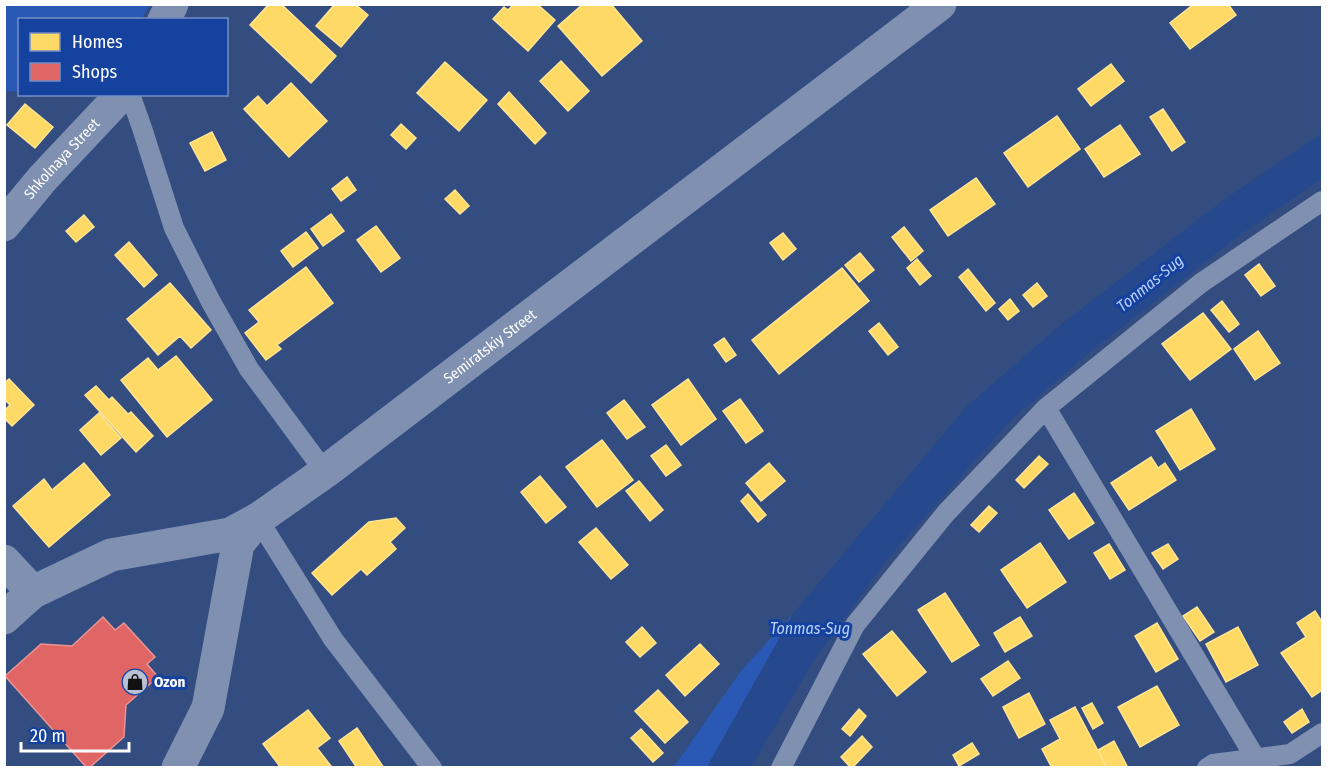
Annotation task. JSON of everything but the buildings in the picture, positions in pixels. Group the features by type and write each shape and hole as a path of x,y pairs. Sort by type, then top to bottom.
{"street":[{"path":"165,18 172,4"},
{"name":"Semiratskiy Street","path":"4,618 33,592 111,555 230,534 258,519 325,472 940,4"},
{"name":"Shkolnaya Street","path":"4,225 43,178 120,96"},
{"path":"178,768 208,708 238,544 258,519"},
{"path":"4,561 33,592"}],"lane":[{"path":"131,96 174,228 211,302 249,369 325,472"},
{"path":"781,768 855,625 946,513 1046,408 1201,283 1323,201"},
{"path":"1046,408 1256,759"},
{"path":"258,519 333,639 432,768"},
{"path":"1207,768 1213,764 1290,754 1323,733"}],"shaded area":[{"path":"5,4 150,4 142,18 18,18 18,92 5,91"},
{"path":"793,614 707,767 673,768 741,671"}],"water":[{"name":"Tonmas-Sug","path":"1322,133 1322,179 1240,235 1089,353 1012,419 886,561 813,662 751,767 707,767 793,614 966,407 1063,323 1221,202"}],"place":[{"name":"Ozon","path":"135,682"}]}
